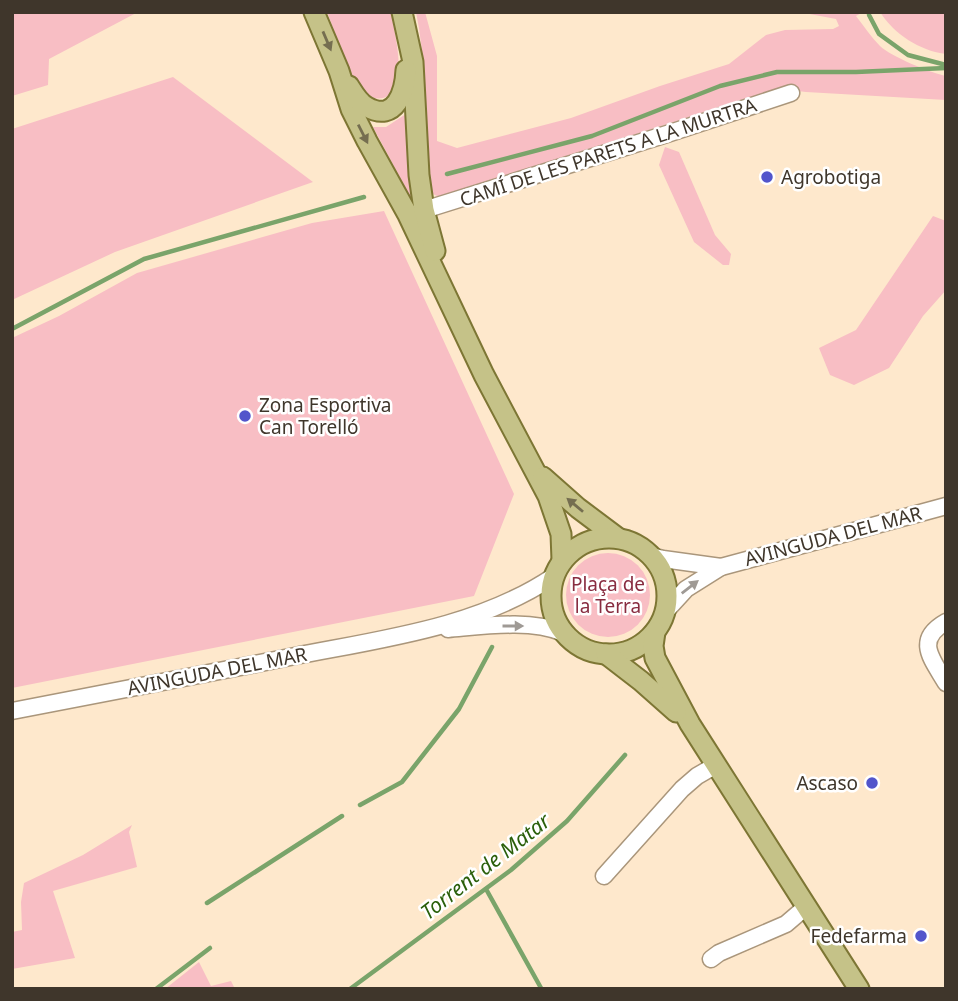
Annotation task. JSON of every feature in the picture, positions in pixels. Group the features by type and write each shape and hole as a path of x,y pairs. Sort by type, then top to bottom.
{"main road":[{"path":"314,12 356,120 408,215 490,386 548,496 561,534 558,568 551,594 551,606 557,623 580,647 590,651 606,654 633,649 654,632 664,613 667,595 661,571 651,556 636,544 618,538 578,508 534,468"},
{"path":"402,12 413,62 419,175 424,210 452,305"},
{"path":"339,71 359,101 368,108 391,108 398,103 403,93 408,40"},
{"path":"558,568 575,548 590,540 618,538"},
{"path":"654,632 655,658 690,724 859,989"},
{"path":"606,654 690,724"}],"street":[{"name":"CAMÍ DE LES PARETS A LA MURTRA","path":"424,210 791,93"},
{"name":"AVINGUDA DEL MAR","path":"664,613 686,589 721,567 946,506"},
{"name":"AVINGUDA DEL MAR","path":"651,556 721,567"},
{"name":"AVINGUDA DEL MAR","path":"12,711 421,631 493,608 518,597 558,568"},
{"path":"946,622 933,630 928,637 928,647 946,683"},
{"name":"AVINGUDA DEL MAR","path":"421,631 533,626 564,633"},
{"path":"604,876 682,789 696,776 716,765"},
{"path":"711,959 786,924 807,906"}],"green space":[{"path":"12,12 138,12 49,59 48,85 12,96"},
{"path":"327,12 391,12 399,60 399,73 392,93 376,98 367,95 360,88"},
{"path":"416,12 425,12 437,56 437,141 457,148 571,118 729,64 766,35 785,30 833,29 839,26 836,19 799,12 863,12 856,16 885,50 911,64 946,76 946,100 781,89 441,198 431,193 426,149 424,80"},
{"path":"880,12 946,12 946,54 908,40"},
{"path":"173,77 313,182 115,252 12,300 12,129"},
{"path":"409,112 408,147 414,204 373,127 386,127"},
{"path":"665,147 679,152 715,235 731,254 729,265 723,265 694,242 659,165"},
{"name":"Zona Esportiva Can Torelló","path":"384,211 514,494 474,596 12,688 12,338 59,316 137,273 312,223"},
{"path":"933,216 946,221 946,290 923,316 889,368 854,385 830,375 819,348 856,330"},
{"name":"Plaça de la Terra","path":"608,553 624,556 638,565 647,579 650,595 647,611 638,625 624,634 608,637 592,634 578,625 569,611 566,595 569,579 578,565 592,556"},
{"path":"132,825 129,832 137,867 53,891 75,958 12,969 12,932 22,930 21,902 24,883 83,855"},
{"path":"199,962 211,986 231,981 235,989 165,989"}],"waterway":[{"path":"869,15 879,34 908,55 946,65"},
{"path":"447,174 592,136 720,86 777,72 946,68"},
{"path":"12,329 144,259 364,197"},
{"path":"360,805 402,782 459,709 492,647"},
{"name":"Torrent de Matar","path":"350,989 511,870 567,821 625,755"},
{"path":"207,903 342,816"},
{"path":"486,889 540,989"},
{"path":"156,989 210,948"}],"place":[{"name":"Agrobotiga","path":"767,177"},
{"name":"Zona Esportiva Can Torelló","path":"245,416"},
{"name":"Ascaso","path":"872,783"},
{"name":"Fedefarma","path":"921,936"}]}
